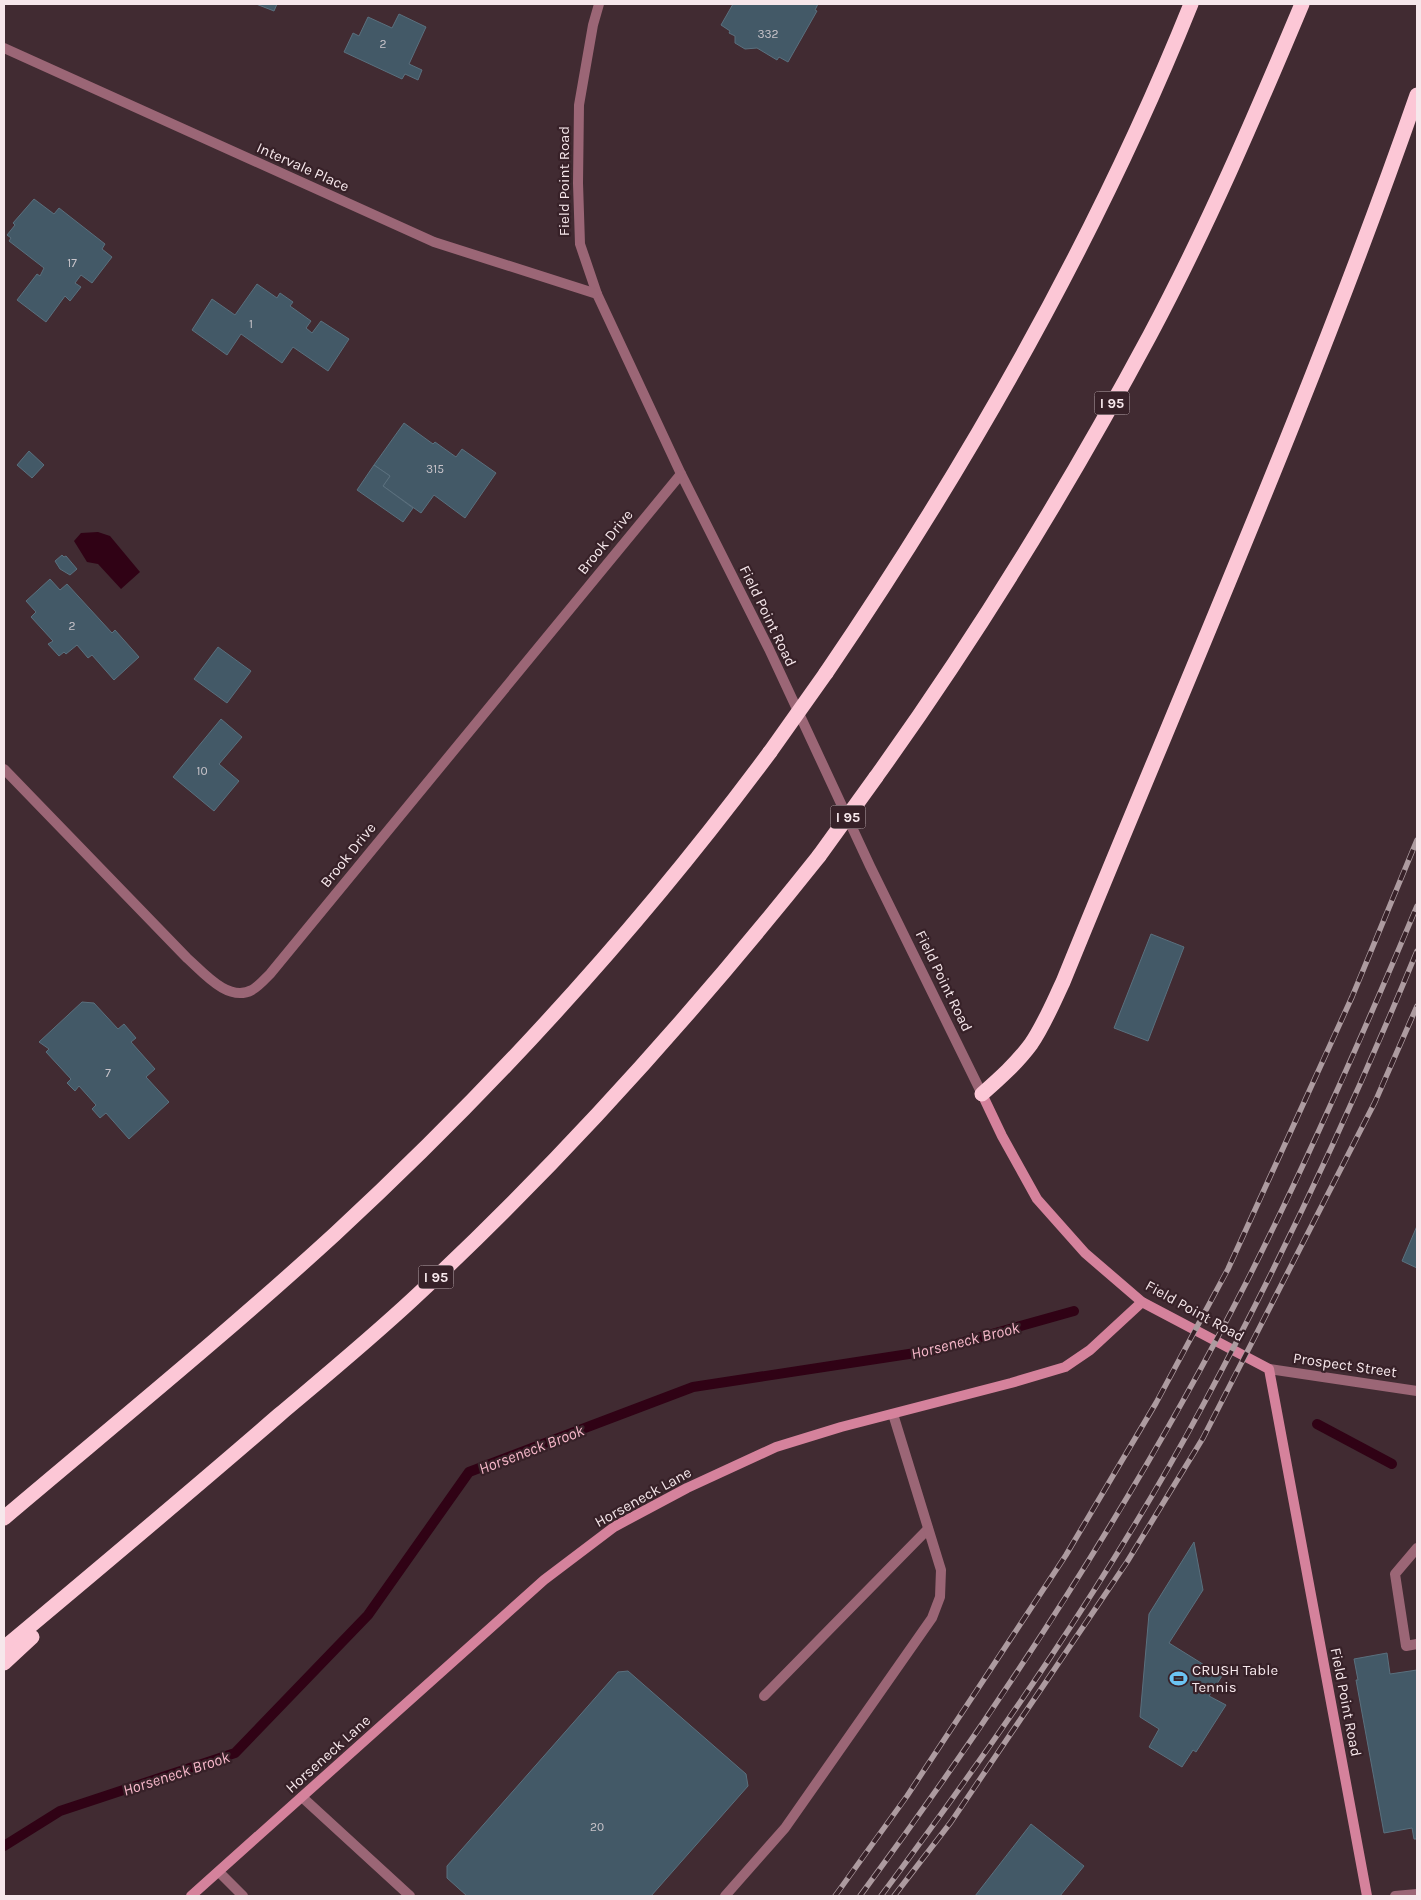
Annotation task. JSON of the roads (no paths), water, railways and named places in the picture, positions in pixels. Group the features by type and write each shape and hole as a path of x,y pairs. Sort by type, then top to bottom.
{"highway":[{"path":"4,1518 245,1314 336,1233 510,1061 592,972 672,878 770,752 826,673 888,582 943,495 1013,372 1071,264 1124,156 1191,4"},
{"name":"I 95","path":"4,1648 313,1387 412,1300 500,1215 585,1128 666,1039 747,946 819,856 969,642 1030,546 1092,440 1150,334 1205,225 1302,4"},
{"path":"982,1094 1007,1071 1030,1045 1048,1014 1063,982 1148,773 1286,444 1377,210 1417,95"},
{"path":"4,1663 135,1538"}],"main road":[{"name":"Field Point Road","path":"982,1094 1002,1136 1037,1198 1085,1253 1142,1302 1269,1369 1280,1437 1367,1896"},
{"name":"Horseneck Lane","path":"192,1896 544,1580 614,1527 687,1488 776,1447 1065,1367 1090,1350 1142,1302"}],"street":[{"name":"Field Point Road","path":"599,4 593,25 579,105 578,183 580,244 597,294 681,474 769,649 870,866 982,1094"},
{"name":"Intervale Place","path":"4,48 434,242 597,294"},
{"name":"Brook Drive","path":"4,770 187,958 216,984 235,994 252,990 270,974 681,474"},
{"name":"Prospect Street","path":"1269,1369 1417,1391"},
{"path":"725,1896 785,1828 932,1618 940,1597 940,1570 893,1414"},
{"path":"764,1696 928,1529"},
{"path":"1417,1548 1395,1574 1406,1646 1417,1644"},
{"path":"302,1797 410,1896"},
{"path":"219,1872 242,1896"},
{"path":"1395,1896 1417,1894"}],"waterway":[{"name":"Horseneck Brook","path":"4,1846 60,1811 235,1753 368,1615 469,1472 693,1387 935,1350 1074,1311"},
{"name":"Horseneck Brook","path":"1317,1424 1392,1464"}],"railway":[{"path":"835,1896 907,1796 1066,1555 1156,1403 1228,1269 1352,997 1417,840"},
{"path":"860,1896 1017,1673 1114,1519 1160,1441 1247,1281 1292,1188 1356,1048 1417,906"},
{"path":"881,1896 1009,1718 1091,1596 1167,1471 1232,1351 1316,1182 1368,1067 1417,951"},
{"path":"894,1896 951,1822 1127,1562 1203,1438 1375,1102 1417,1006"}],"place":[{"name":"CRUSH Table Tennis","path":"1178,1679"}]}
